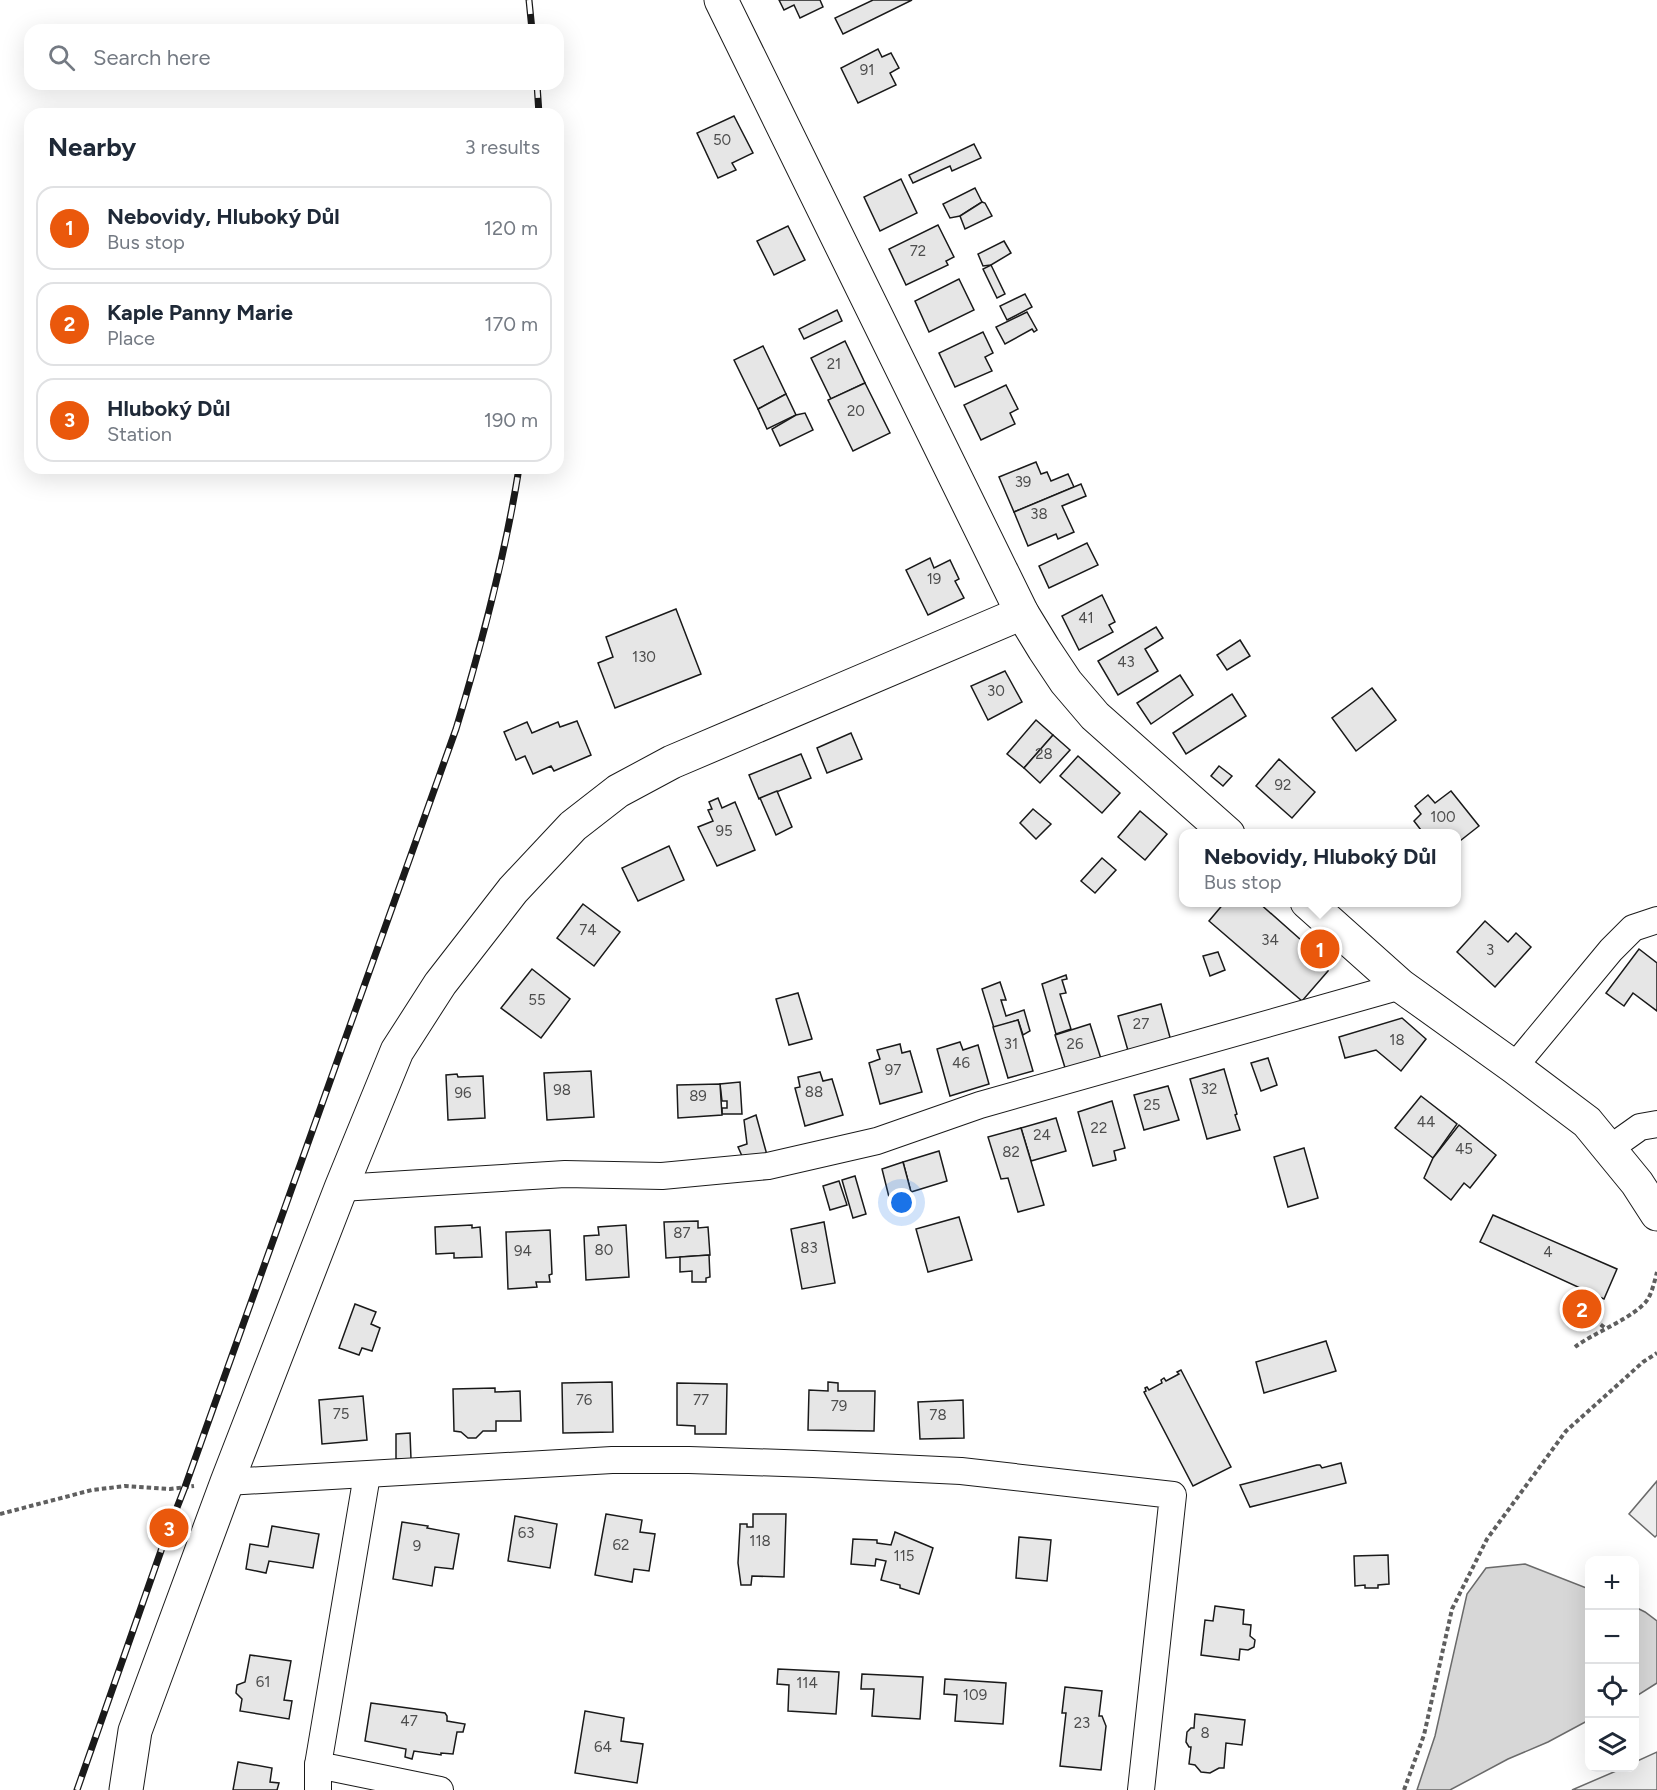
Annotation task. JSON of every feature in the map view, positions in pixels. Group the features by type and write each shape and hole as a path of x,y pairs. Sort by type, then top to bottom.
{"street":[{"path":"721,0 1022,613 1066,682 1095,716 1222,829"},
{"path":"126,1790 135,1731 227,1482 341,1188 397,1051 440,984 513,890 573,826 618,790 672,762 1022,613"},
{"path":"1311,907 1401,986 1587,1122 1637,1183 1657,1214"},
{"path":"1514,1067 1611,950 1633,928 1657,920"},
{"path":"341,1188 565,1174 662,1176 768,1166 877,1141 980,1106 1401,986"},
{"path":"1609,1149 1640,1127 1657,1124"},
{"path":"227,1482 612,1460 689,1460 961,1471 1173,1495 1141,1790"},
{"path":"367,1475 318,1778 440,1790"}],"path":[{"path":"1575,1347 1638,1309 1648,1299 1657,1272"},
{"path":"1589,1315 1605,1328"},
{"path":"1404,1790 1424,1735 1452,1609 1487,1539 1566,1431 1643,1362 1657,1353"},
{"path":"0,1514 92,1490 125,1486 170,1489 227,1482"}],"shaded area":[{"path":"1657,1481 1657,1535 1655,1537 1629,1514"},
{"path":"1525,1564 1585,1587 1585,1722 1450,1790 1417,1790 1435,1736 1467,1594 1486,1568"},
{"path":"1639,1609 1657,1621 1657,1683 1639,1694"},
{"path":"1657,1752 1657,1790 1572,1790 1614,1772 1639,1772 1639,1760"}],"building":[{"path":"779,0 820,0 823,7 800,18 794,5 784,10"},
{"path":"873,0 912,0 843,34 835,18"},
{"path":"878,49 882,57 891,53 899,68 890,73 896,85 858,103 841,68"},
{"path":"734,116 753,153 732,163 736,170 718,178 697,133"},
{"path":"974,144 981,158 952,171 950,166 913,183 909,175"},
{"path":"901,179 917,213 880,231 864,197"},
{"path":"975,188 982,202 960,216 950,218 943,204"},
{"path":"982,202 985,203 992,216 965,229 960,216"},
{"path":"938,225 954,257 946,261 948,265 906,285 889,249"},
{"path":"788,226 805,260 774,275 757,241"},
{"path":"1004,241 1011,253 991,265 983,266 978,254"},
{"path":"991,265 1005,294 997,298 983,269"},
{"path":"959,279 974,310 929,332 915,301"},
{"path":"1025,294 1032,307 1007,320 1000,306"},
{"path":"837,310 842,321 804,339 799,329"},
{"path":"1027,312 1037,330 1034,332 1032,329 1005,344 996,327"},
{"path":"983,332 993,353 985,357 992,371 955,387 939,353"},
{"path":"845,341 865,383 831,399 811,358"},
{"path":"763,346 786,394 758,409 734,360"},
{"path":"865,383 890,433 853,451 828,400"},
{"path":"1006,385 1018,409 1010,413 1015,424 981,440 964,405"},
{"path":"786,394 796,415 767,429 758,409"},
{"path":"805,413 813,430 780,446 772,429 796,415"},
{"path":"1036,462 1041,474 1047,472 1051,481 1068,474 1074,487 1014,512 999,477"},
{"path":"1081,484 1086,496 1062,506 1074,532 1058,539 1056,534 1028,546 1014,512"},
{"path":"1087,543 1098,565 1049,588 1039,566"},
{"path":"930,558 934,568 950,560 959,579 955,581 964,598 928,615 906,570"},
{"path":"1102,595 1115,622 1109,625 1113,632 1079,650 1062,616"},
{"path":"676,609 701,674 615,708 598,663 613,657 606,637"},
{"path":"1156,627 1163,638 1145,649 1158,671 1118,695 1098,661"},
{"path":"1240,640 1250,656 1227,670 1217,655"},
{"path":"1005,671 1022,702 988,720 971,686"},
{"path":"1180,675 1193,695 1151,724 1137,703"},
{"path":"1372,688 1396,720 1356,751 1332,718"},
{"path":"1232,694 1246,716 1186,754 1173,733"},
{"path":"1036,720 1053,735 1024,768 1007,754"},
{"path":"577,721 591,755 554,771 551,766 533,774 525,756 516,760 504,732 527,722 532,733 558,722 560,727"},
{"path":"851,733 862,759 827,773 817,748"},
{"path":"1053,735 1070,750 1040,783 1024,768"},
{"path":"801,754 811,778 759,799 749,775"},
{"path":"1078,756 1120,793 1102,813 1060,776"},
{"path":"1279,759 1315,792 1292,818 1256,786"},
{"path":"1219,766 1232,776 1223,786 1211,776"},
{"path":"777,791 792,827 776,835 760,798"},
{"path":"1451,791 1479,826 1461,840 1461,829 1420,829 1414,821 1421,814 1415,806 1428,795 1435,803"},
{"path":"718,798 722,808 735,802 755,850 717,866 698,827 713,821 708,810 712,809 709,802"},
{"path":"1033,809 1051,824 1036,839 1020,823"},
{"path":"1140,811 1167,834 1145,860 1118,837"},
{"path":"669,846 684,880 638,901 622,868"},
{"path":"1102,858 1116,870 1095,893 1081,881"},
{"path":"583,904 620,932 594,966 557,938"},
{"path":"1221,907 1264,907 1327,963 1328,971 1302,1001 1209,921"},
{"path":"1485,921 1508,942 1516,933 1531,947 1495,987 1457,952"},
{"path":"1639,949 1657,963 1657,1011 1633,993 1624,1006 1606,993"},
{"path":"1218,952 1225,970 1210,976 1203,956"},
{"path":"532,969 570,999 541,1038 501,1008"},
{"path":"1066,975 1067,979 1062,980 1066,993 1060,994 1071,1029 1056,1034 1042,984"},
{"path":"1000,982 1006,1000 1001,1000 1006,1016 1024,1010 1030,1031 1023,1035 1018,1020 994,1028 982,989"},
{"path":"798,993 812,1039 789,1045 776,999"},
{"path":"1161,1004 1171,1041 1129,1054 1118,1016"},
{"path":"1402,1018 1426,1039 1401,1071 1376,1050 1345,1058 1339,1037"},
{"path":"1018,1020 1033,1071 1008,1078 993,1027"},
{"path":"1090,1024 1102,1062 1066,1071 1055,1035"},
{"path":"960,1042 963,1050 978,1045 989,1084 950,1096 937,1049"},
{"path":"900,1044 902,1053 910,1051 922,1092 880,1104 869,1063 880,1059 877,1050"},
{"path":"1268,1058 1277,1085 1261,1091 1251,1063"},
{"path":"1224,1069 1240,1130 1207,1139 1190,1079"},
{"path":"591,1071 594,1117 547,1120 544,1073"},
{"path":"820,1072 823,1081 832,1079 843,1115 805,1126 795,1088 800,1087 798,1077"},
{"path":"457,1074 458,1077 483,1076 485,1118 448,1120 446,1075"},
{"path":"740,1082 742,1114 722,1114 722,1108 727,1108 727,1101 722,1101 720,1084"},
{"path":"720,1084 722,1115 678,1118 677,1085"},
{"path":"1168,1086 1179,1120 1144,1130 1134,1095"},
{"path":"1421,1096 1457,1124 1433,1158 1395,1128"},
{"path":"1112,1101 1125,1148 1114,1151 1116,1160 1093,1166 1078,1112"},
{"path":"756,1115 767,1155 742,1156 738,1147 747,1144 744,1120"},
{"path":"1056,1118 1066,1151 1031,1161 1021,1128"},
{"path":"1459,1125 1496,1155 1470,1188 1464,1183 1451,1200 1424,1178 1433,1158"},
{"path":"1021,1128 1044,1205 1018,1212 1008,1178 1001,1179 988,1137"},
{"path":"1304,1148 1318,1198 1288,1207 1274,1157"},
{"path":"939,1151 947,1181 911,1192 903,1162"},
{"path":"903,1162 911,1192 889,1197 882,1169"},
{"path":"855,1176 866,1214 853,1218 842,1180"},
{"path":"839,1181 847,1205 830,1210 823,1186"},
{"path":"1493,1215 1617,1269 1604,1299 1480,1242"},
{"path":"959,1217 972,1260 928,1272 916,1229"},
{"path":"698,1221 698,1228 708,1227 710,1255 666,1258 664,1222"},
{"path":"824,1222 835,1283 802,1289 791,1229"},
{"path":"472,1225 472,1228 480,1227 482,1257 454,1258 454,1253 436,1254 435,1227"},
{"path":"626,1225 629,1277 586,1280 584,1236 599,1235 598,1227"},
{"path":"550,1230 552,1274 549,1275 550,1282 536,1282 537,1287 508,1289 506,1232"},
{"path":"709,1255 710,1277 706,1278 706,1282 692,1282 692,1271 680,1272 680,1257"},
{"path":"1583,1303 1588,1307 1581,1315 1576,1311"},
{"path":"355,1304 376,1312 371,1324 380,1328 372,1351 362,1348 359,1355 339,1348"},
{"path":"1326,1341 1336,1371 1264,1393 1256,1362"},
{"path":"1181,1370 1231,1467 1193,1486 1144,1392 1145,1388 1149,1390 1162,1383 1161,1380 1164,1378 1166,1381 1179,1374 1177,1372"},
{"path":"612,1382 613,1432 563,1433 562,1383"},
{"path":"828,1382 838,1383 838,1391 875,1391 874,1431 808,1430 809,1390 828,1391"},
{"path":"677,1383 727,1384 726,1434 695,1434 695,1426 677,1425"},
{"path":"495,1388 495,1392 520,1391 521,1421 496,1421 496,1431 483,1431 476,1438 468,1438 461,1432 454,1431 453,1389"},
{"path":"363,1396 367,1440 322,1444 319,1400"},
{"path":"963,1400 964,1438 920,1439 918,1402"},
{"path":"410,1433 411,1459 396,1459 396,1434"},
{"path":"1341,1463 1346,1483 1250,1507 1240,1485 1317,1465 1322,1468"},
{"path":"606,1514 642,1520 640,1532 655,1534 649,1571 634,1569 632,1582 595,1575"},
{"path":"753,1514 786,1514 784,1577 752,1576 751,1585 741,1585 738,1563 740,1524 753,1527"},
{"path":"515,1516 557,1524 550,1568 508,1561"},
{"path":"402,1522 459,1534 453,1569 435,1567 432,1586 393,1579"},
{"path":"272,1526 319,1534 313,1568 269,1561 266,1573 246,1569 250,1544 268,1547"},
{"path":"895,1532 933,1548 919,1594 900,1588 900,1585 881,1580 886,1561 876,1559 875,1566 851,1564 853,1539 877,1540 877,1543 891,1545"},
{"path":"1019,1537 1051,1540 1047,1581 1016,1578"},
{"path":"1388,1555 1389,1584 1378,1585 1378,1588 1365,1588 1365,1585 1355,1586 1354,1556"},
{"path":"1215,1606 1244,1610 1243,1624 1251,1625 1250,1636 1255,1640 1254,1647 1248,1650 1240,1649 1239,1660 1201,1655 1205,1620 1213,1621"},
{"path":"250,1655 291,1661 284,1700 292,1701 289,1719 240,1711 242,1699 236,1693 237,1685 245,1682"},
{"path":"778,1669 839,1672 836,1714 788,1711 789,1685 777,1684"},
{"path":"862,1674 923,1677 920,1719 872,1716 874,1689 861,1689"},
{"path":"945,1679 1006,1683 1003,1724 955,1721 957,1695 944,1694"},
{"path":"1065,1687 1102,1691 1099,1716 1102,1716 1106,1726 1101,1770 1060,1766 1066,1713 1062,1713"},
{"path":"371,1703 445,1713 447,1721 465,1724 463,1732 457,1732 453,1754 441,1753 441,1755 414,1751 412,1759 405,1757 406,1749 365,1741"},
{"path":"585,1711 624,1718 621,1741 643,1744 637,1783 575,1773"},
{"path":"1195,1714 1245,1720 1242,1745 1226,1743 1224,1768 1210,1773 1201,1772 1195,1765 1189,1764 1191,1747 1186,1742 1187,1732 1194,1728"},
{"path":"238,1762 272,1768 270,1782 279,1783 277,1790 233,1790"}],"railway":[{"path":"529,0 531,24"},
{"path":"537,90 539,108"},
{"path":"77,1790 456,729 492,600 518,474"}],"place":[{"name":"Nebovidy, Hluboký Důl","path":"1320,949"},
{"name":"Kaple Panny Marie","path":"1582,1309"},
{"name":"Hluboký Důl","path":"169,1528"}]}
